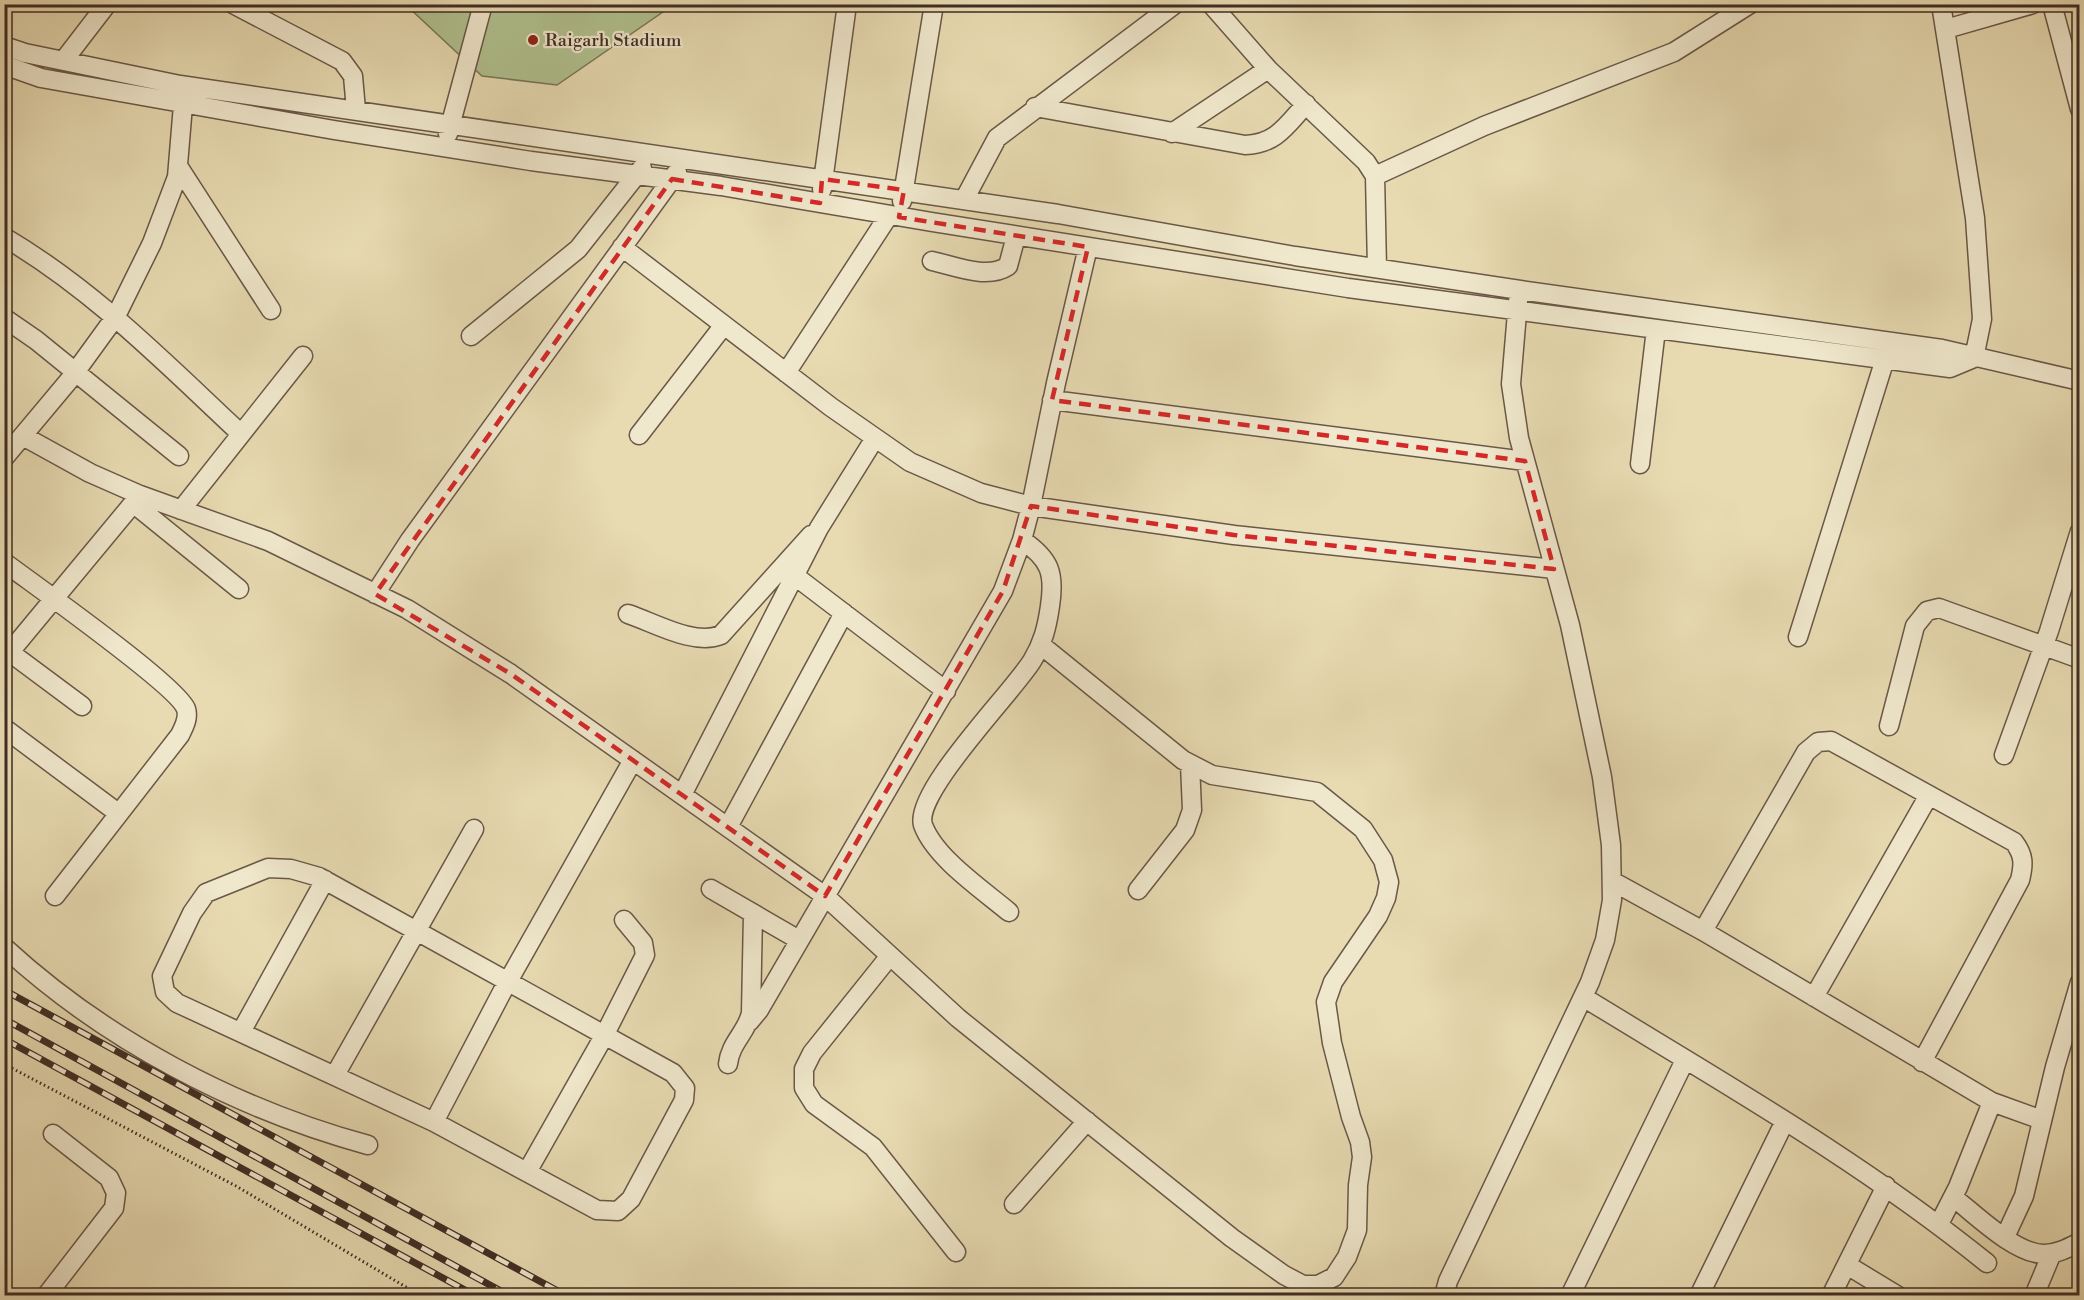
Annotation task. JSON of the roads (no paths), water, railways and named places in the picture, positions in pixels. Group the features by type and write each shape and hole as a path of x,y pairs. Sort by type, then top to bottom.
{"street":[{"path":"64,60 107,4"},
{"path":"233,4 342,61 353,76 356,110"},
{"path":"446,147 449,123 483,4"},
{"path":"820,203 847,4"},
{"path":"786,373 894,216 904,190 934,4"},
{"path":"964,200 997,138 1035,107 1175,4"},
{"path":"1211,4 1268,69 1357,152 1375,176 1377,268"},
{"path":"1375,176 1484,126 1674,52 1750,4"},
{"path":"1941,4 1975,218 1982,319 1974,358"},
{"path":"1946,29 2033,4"},
{"path":"2052,4 2079,109"},
{"path":"4,46 25,53 184,85 904,190 1520,290 1942,348 1974,358 2079,381"},
{"path":"6,67 41,78 184,104 446,147 672,179 1348,288 1950,368 1974,358"},
{"path":"1172,133 1268,69"},
{"path":"4,458 75,372 116,316 152,243 177,177 184,85"},
{"path":"1035,107 1245,145 1262,144 1276,137 1306,104"},
{"path":"471,336 578,249 638,175 651,153"},
{"path":"375,594 410,540 687,158"},
{"path":"178,166 271,310"},
{"path":"932,261 985,272 999,272 1008,266 1016,236"},
{"path":"4,237 73,281 116,316 240,434"},
{"path":"622,247 875,438 920,466 981,493 1031,506 1234,535 1554,569"},
{"path":"728,1064 734,1044 759,1010 992,614 1022,540 1031,506 1052,400 1088,247"},
{"path":"1444,1296 1448,1281 1583,997 1605,940 1612,900 1611,845 1602,777 1570,625 1525,461 1511,384 1520,290"},
{"path":"4,318 179,456"},
{"path":"1719,338 1720,318"},
{"path":"639,435 724,325"},
{"path":"1640,464 1656,329"},
{"path":"181,510 303,356"},
{"path":"1798,637 1885,359"},
{"path":"1052,400 1525,461"},
{"path":"23,436 137,499 239,589"},
{"path":"682,795 819,528 875,438"},
{"path":"137,499 181,510 268,541 407,609 476,652 825,896 958,1018 1232,1238 1284,1275 1303,1285 1318,1285 1334,1277 1347,1257 1357,1230 1358,1185 1362,1157 1360,1142 1351,1117 1330,1035 1326,1002 1333,982 1378,916 1386,898 1389,882 1383,860 1364,829 1317,792 1212,775 1190,764 1041,645"},
{"path":"82,706 6,653 55,600 137,499"},
{"path":"628,614 697,638 711,639 722,634 794,550 819,528"},
{"path":"2004,755 2044,646 2079,531"},
{"path":"1009,912 942,854 922,823 923,809 935,784 1015,685 1045,636 1051,597 1051,572 1039,552 1022,540"},
{"path":"4,562 159,681 183,704 187,711 186,723 180,735 55,896"},
{"path":"795,576 946,691"},
{"path":"1889,726 1916,626 1927,611 1939,608 2079,659"},
{"path":"728,827 844,613"},
{"path":"4,728 118,813"},
{"path":"1703,931 1806,752 1818,742 1832,741 2014,842 2022,852 2023,866 2020,880 1922,1062"},
{"path":"434,1122 508,982 633,760"},
{"path":"1138,890 1185,830 1192,810 1190,764"},
{"path":"1814,997 1929,795"},
{"path":"335,1075 474,829"},
{"path":"268,868 291,869 325,880 508,982 674,1073 685,1088 680,1111 631,1199 618,1210 597,1210 434,1122 177,1003 165,992 162,976 192,914 206,893 268,868"},
{"path":"241,1032 325,880"},
{"path":"1612,881 1703,931 1992,1102 2042,1119"},
{"path":"711,889 799,940"},
{"path":"749,1022 753,914"},
{"path":"527,1172 604,1036 645,955 643,943 624,920"},
{"path":"4,946 68,1001 130,1043 182,1071 280,1116 321,1132 368,1145"},
{"path":"889,957 812,1053 804,1069 804,1088 814,1104 873,1147 956,1252"},
{"path":"2005,1237 2024,1196 2079,982"},
{"path":"1583,997 1886,1186 1939,1224 1987,1263"},
{"path":"1570,1296 1685,1060"},
{"path":"1939,1224 1953,1197 1992,1102"},
{"path":"1014,1204 1087,1121"},
{"path":"1699,1296 1785,1121"},
{"path":"45,1296 114,1208 116,1193 109,1178 53,1134"},
{"path":"1831,1296 1886,1186"},
{"path":"1953,1197 2023,1249 2042,1254 2052,1253 2079,1242"},
{"path":"2034,1296 2052,1253"},
{"path":"1847,1264 1898,1296"}],"railway":[{"path":"4,990 567,1296"},
{"path":"4,1019 510,1296"},
{"path":"4,1039 476,1296"}],"place":[{"name":"Raigarh Stadium","path":"533,40"}]}
